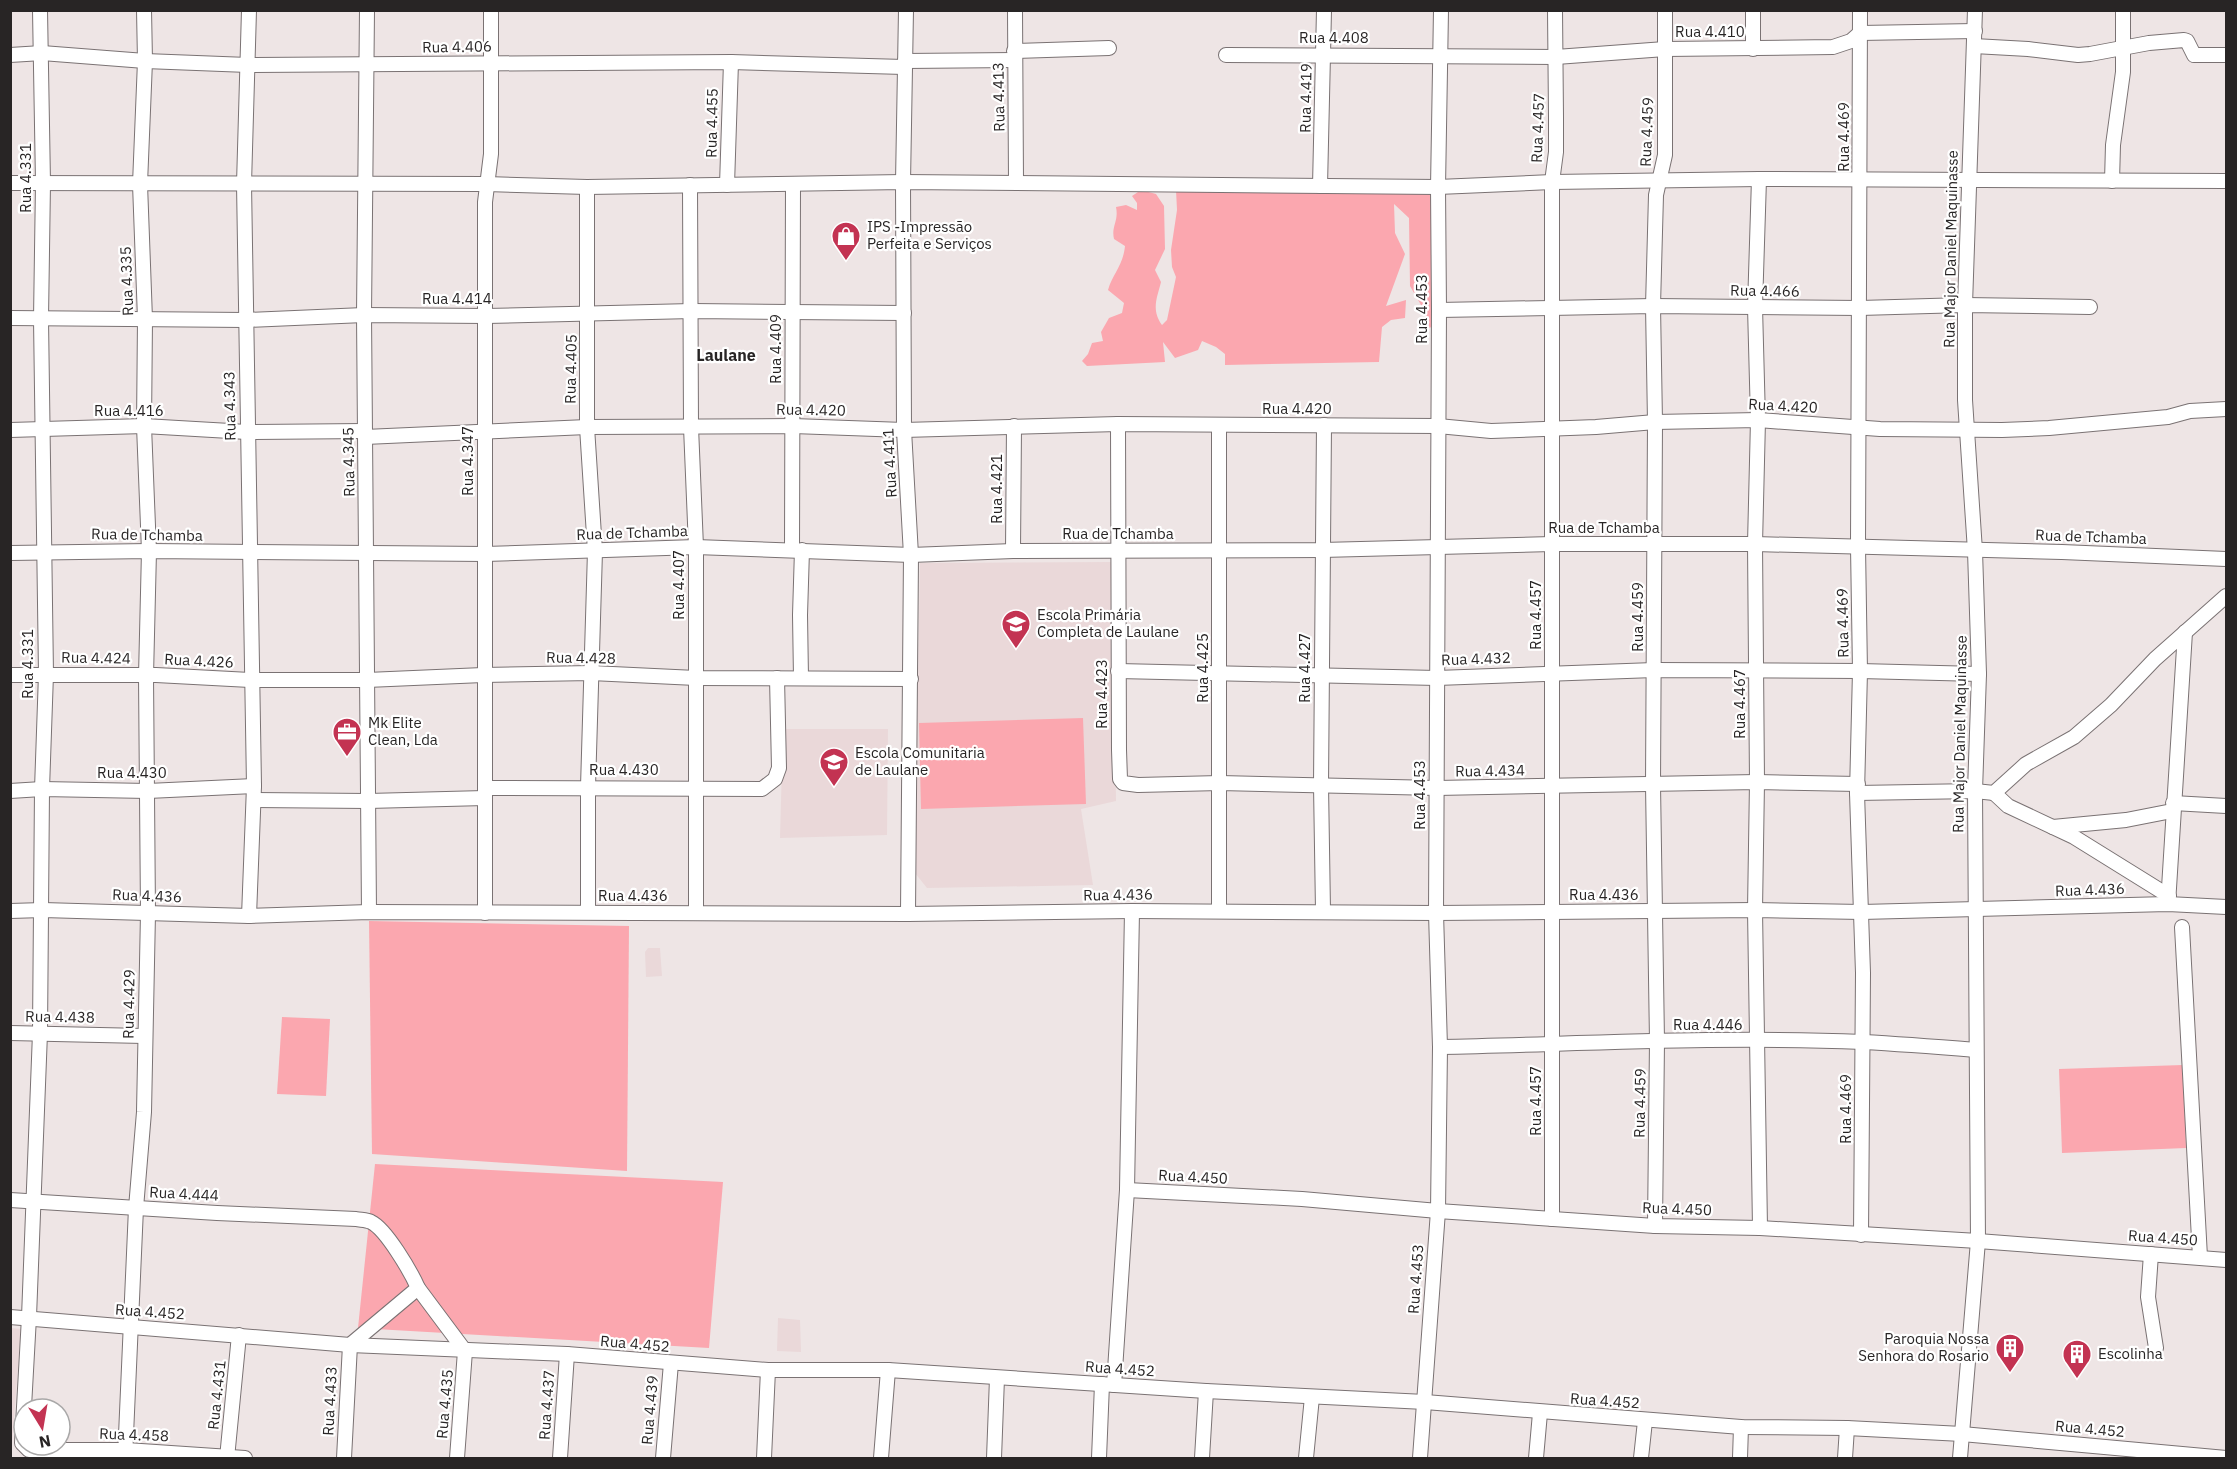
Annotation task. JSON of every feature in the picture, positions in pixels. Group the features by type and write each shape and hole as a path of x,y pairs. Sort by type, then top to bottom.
{"street":[{"name":"Rua 4.331","path":"29,1317 40,1033 43,910 42,789 46,674 40,10"},
{"name":"Rua 4.335","path":"144,10 145,61 140,184 146,319 144,426 149,551"},
{"name":"Rua 4.343","path":"249,10 244,184 251,553 250,680 254,786 249,916"},
{"name":"Rua 4.345","path":"367,10 364,315 369,912"},
{"name":"Rua 4.347","path":"484,913 486,793 483,675 484,432 486,184 491,154 491,10"},
{"name":"Rua 4.411","path":"906,10 903,182 904,430 911,555 908,915"},
{"name":"Rua 4.413","path":"1015,10 1016,183"},
{"name":"Rua 4.419","path":"1320,186 1324,10"},
{"name":"Rua 4.453","path":"1420,1458 1438,1211 1440,1047 1436,913 1438,187 1441,10"},
{"name":"Rua 4.457","path":"1552,1219 1552,182 1556,152 1555,10"},
{"name":"Rua 4.459","path":"1655,1226 1657,1041 1653,785 1655,422 1653,306 1656,195 1665,155 1665,10"},
{"path":"1752,49 1753,10"},
{"name":"Rua 4.469","path":"1860,10 1861,181 1858,426 1860,671 1857,788 1862,912 1861,1235"},
{"name":"Rua Major Daniel Maquinasse","path":"1960,1458 1978,1241 1975,791 1979,674 1975,551 1966,430 1965,305 1975,10"},
{"path":"2112,182 2113,146 2122,72 2123,10"},
{"name":"Rua 4.410","path":"1441,55 1556,57 1665,49 1833,47 1851,41 1860,33 1975,31"},
{"path":"1974,46 2078,55 2122,47 2187,40 2194,55 2226,55"},
{"name":"Rua 4.406","path":"10,55 42,53 145,61 248,65 730,62 904,64 1109,48"},
{"name":"Rua 4.408","path":"1226,55 1441,55"},
{"name":"Rua 4.455","path":"727,185 730,62"},
{"path":"10,183 587,186 903,182 1438,187 1552,182 1759,179 2226,181"},
{"name":"Rua 4.467","path":"1759,179 1755,307 1758,420 1755,544 1757,782 1755,910 1760,1228"},
{"name":"Rua 4.409","path":"793,184 793,426 801,678"},
{"name":"Rua 4.407","path":"690,185 691,427 696,547 696,913"},
{"name":"Rua 4.405","path":"587,186 587,427 595,551 588,787 588,912"},
{"name":"Rua 4.466","path":"1439,310 1653,306 2090,307"},
{"name":"Rua 4.414","path":"10,318 246,320 364,315 486,316 692,311 904,314"},
{"name":"Rua 4.420","path":"365,434 587,427 793,426 904,430 1118,424 1438,426 1491,431 1655,422 1758,420 1880,429 2049,429 2168,417 2202,409 2226,409"},
{"name":"Rua 4.423","path":"1118,424 1119,750 1120,779 1123,783"},
{"name":"Rua 4.425","path":"1219,425 1219,910"},
{"name":"Rua 4.427","path":"1323,911 1321,785 1324,425"},
{"name":"Rua 4.416","path":"10,430 144,426 247,432 365,434"},
{"name":"Rua 4.421","path":"1013,551 1014,426"},
{"name":"Rua de Tchamba","path":"10,553 149,551 485,554 696,547 911,555 1013,551 1322,550 1552,544 1755,544 2084,552 2226,559"},
{"name":"Rua 4.429","path":"125,1454 136,1208 144,1112 148,913 146,676 149,551"},
{"path":"2168,900 2101,852 2054,827 2008,807 1994,794 2026,764 2074,736 2111,705 2185,632 2226,596"},
{"path":"2168,900 2185,632"},
{"name":"Rua 4.432","path":"1118,671 1437,678 1654,670 1979,674"},
{"name":"Rua 4.428","path":"250,680 367,681 483,675 591,674 696,678 911,679"},
{"name":"Rua 4.424","path":"10,675 146,676"},
{"name":"Rua 4.426","path":"146,676 250,680"},
{"name":"Rua 4.430","path":"254,800 368,801 588,787 762,789 772,782 779,768 777,678"},
{"name":"Rua 4.434","path":"1123,783 1437,788 1757,782 1857,788 1975,791 1994,794"},
{"name":"Rua 4.430","path":"10,791 42,789 148,791 254,786"},
{"path":"2054,827 2126,820 2173,807 2226,806"},
{"name":"Rua 4.436","path":"10,911 249,916 369,912 908,915 1219,910 1436,913 1755,910 1862,912 1975,910 2168,900 2226,907"},
{"path":"1099,1458 1127,1190 1132,911"},
{"path":"2182,927 2200,1257"},
{"name":"Rua 4.438","path":"10,1033 144,1036"},
{"name":"Rua 4.446","path":"1440,1047 1657,1041 1758,1041 1862,1042 1976,1050"},
{"name":"Rua 4.450","path":"1127,1190 1302,1199 1655,1226 1760,1228 1978,1241 2226,1260"},
{"name":"Rua 4.444","path":"10,1200 356,1219 372,1222 395,1247 418,1288"},
{"path":"2151,1254 2148,1297 2156,1348"},
{"path":"350,1345 418,1288 465,1351"},
{"name":"Rua 4.452","path":"10,1317 350,1345 567,1354 768,1370 888,1370 1206,1391 1425,1402 1540,1413 1741,1427 1847,1428 1962,1434 2182,1457 2226,1458"},
{"name":"Rua 4.458","path":"29,1317 22,1443 29,1450 245,1458"},
{"name":"Rua 4.431","path":"227,1458 239,1335"},
{"name":"Rua 4.433","path":"344,1458 350,1345"},
{"name":"Rua 4.435","path":"457,1458 465,1351"},
{"name":"Rua 4.437","path":"560,1458 567,1354"},
{"name":"Rua 4.439","path":"663,1458 671,1363"},
{"path":"764,1458 768,1370"},
{"path":"880,1458 888,1370"},
{"path":"993,1458 997,1378"},
{"path":"1202,1458 1206,1391"},
{"path":"1306,1458 1312,1397"},
{"path":"1536,1458 1540,1413"},
{"path":"1641,1458 1645,1420"},
{"path":"1740,1458 1741,1427"},
{"path":"1845,1458 1847,1428"}],"shaded area":[{"path":"1141,190 1156,194 1164,206 1165,249 1155,270 1161,282 1156,309 1162,325 1167,320 1176,277 1172,267 1171,250 1177,210 1176,190 1438,190 1434,326 1429,328 1421,305 1410,286 1409,218 1394,204 1395,233 1405,254 1386,306 1406,300 1405,318 1391,320 1382,327 1379,362 1225,365 1225,354 1202,341 1198,350 1175,358 1163,342 1165,362 1087,366 1082,361 1088,354 1092,343 1103,341 1101,332 1109,318 1122,313 1124,303 1108,290 1122,259 1125,246 1114,239 1116,207 1126,205 1137,210 1137,203 1132,196"},
{"name":"Escola Primária Completa de Laulane","path":"1113,562 1116,801 1081,809 1093,885 927,888 915,873 920,563"},
{"path":"1083,718 1086,804 921,809 919,723"},
{"name":"Escola Comunitaria de Laulane","path":"783,729 888,729 887,835 780,838"},
{"path":"369,921 629,926 627,1171 372,1154"},
{"path":"648,948 660,948 662,976 646,977 645,952"},
{"path":"282,1017 330,1019 326,1096 277,1094"},
{"path":"2183,1065 2186,1148 2062,1153 2059,1069"},
{"path":"375,1164 723,1182 709,1348 358,1328"},
{"path":"778,1318 800,1320 801,1352 777,1351"},
{"path":"10,1328 21,1329 16,1397 12,1397 11,1457"}],"place":[{"name":"IPS -Impressão Perfeita e Serviços","path":"846,262"},
{"name":"Escola Primária Completa de Laulane","path":"1016,650"},
{"name":"Mk Elite Clean, Lda","path":"347,758"},
{"name":"Escola Comunitaria de Laulane","path":"834,788"},
{"name":"Paroquia Nossa Senhora do Rosario","path":"2010,1374"},
{"name":"Escolinha","path":"2077,1380"}],"district":[{"name":"Laulane","path":"726,355"}]}
